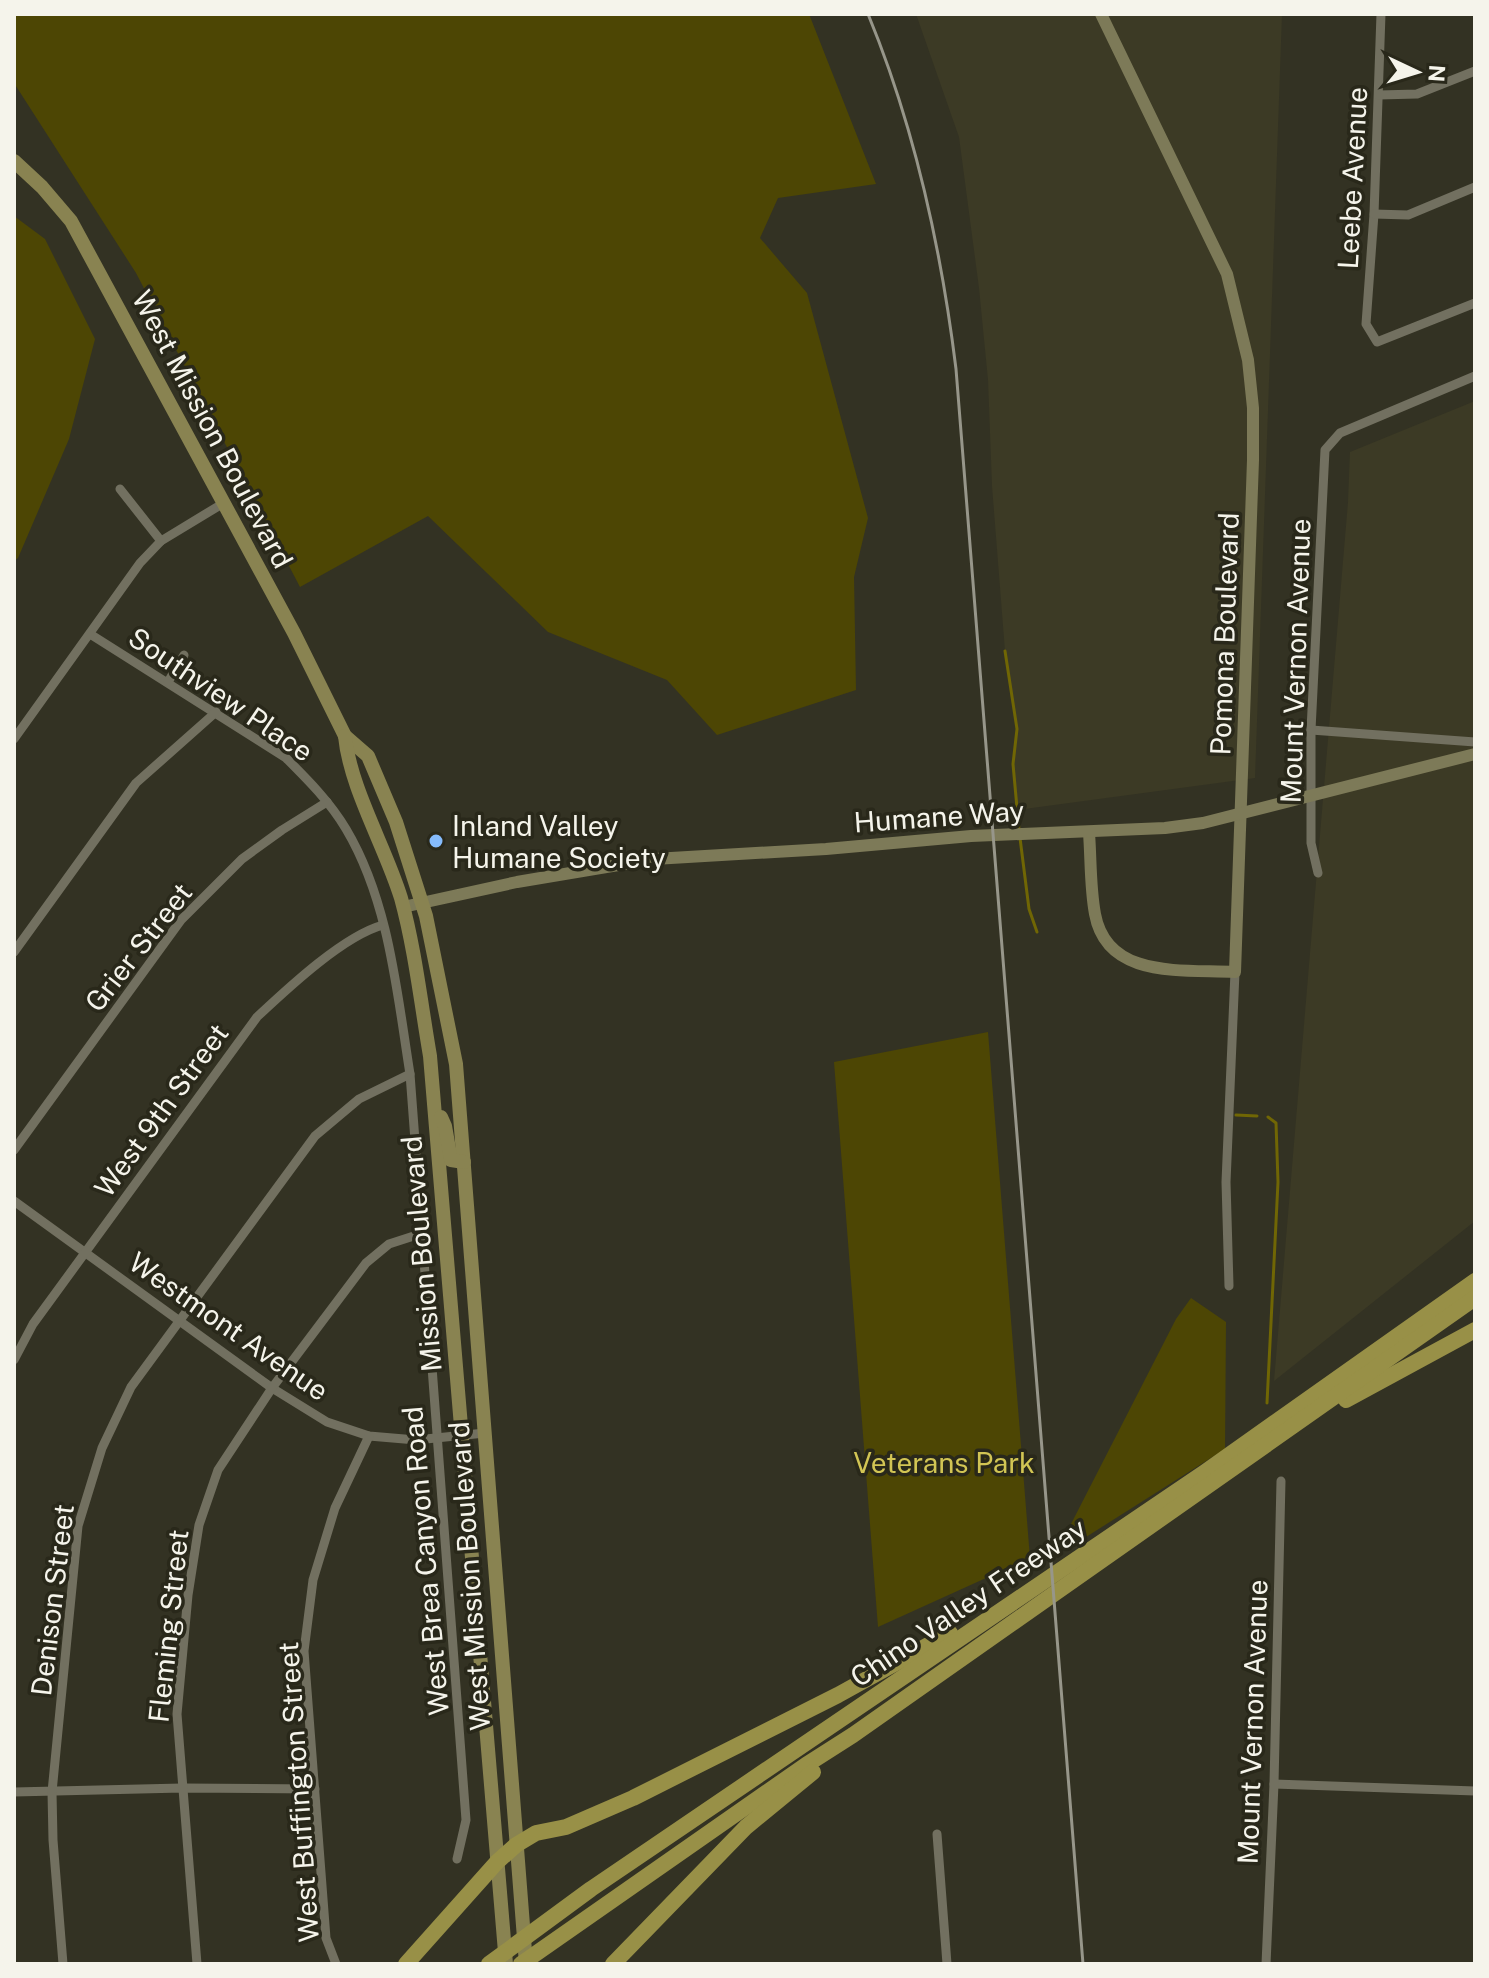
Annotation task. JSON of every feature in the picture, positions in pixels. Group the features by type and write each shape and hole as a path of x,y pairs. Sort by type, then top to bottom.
{"highway":[{"path":"1405,1332 1475,1270"},
{"name":"Chino Valley Freeway","path":"1295,1420 1405,1332 1475,1281"},
{"name":"Chino Valley Freeway","path":"524,1964 853,1735 1010,1613 1018,1598 1295,1420 1475,1298"},
{"path":"1295,1420 1336,1405 1475,1330"},
{"name":"Chino Valley Freeway","path":"489,1964 591,1889 1010,1613 1087,1569 1205,1479"},
{"path":"406,1964 497,1862 536,1833 566,1827 633,1798 838,1695 976,1619 1010,1613"},
{"path":"613,1964 746,1827 853,1735"}],"main road":[{"name":"West Mission Boulevard","path":"14,161 71,221 294,633 345,736"},
{"path":"345,736 368,756 396,822 422,901"},
{"name":"Mission Boulevard","path":"345,736 348,764 403,907 430,1056 506,1964"},
{"name":"West Mission Boulevard","path":"422,901 451,1033 464,1162 524,1964"},
{"path":"435,1111 445,1126 451,1160 464,1162"}],"street":[{"name":"Pomona Boulevard","path":"1101,14 1227,274 1248,360 1253,408 1226,1182 1229,1286"},
{"name":"Leebe Avenue","path":"1381,14 1374,214 1366,324 1377,342 1475,303"},
{"path":"1379,95 1417,94 1475,71"},
{"path":"1374,214 1408,215 1475,187"},
{"name":"Mount Vernon Avenue","path":"1318,873 1311,843 1311,730 1325,450 1340,433 1475,376"},
{"path":"120,489 161,541"},
{"path":"14,739 140,563 161,541 222,504"},
{"name":"Southview Place","path":"90,634 286,758 327,802 347,830 364,866 383,925"},
{"path":"168,682 184,655"},
{"path":"14,952 136,783 216,712"},
{"path":"14,715 25,723"},
{"path":"1311,730 1475,742"},
{"name":"Humane Way","path":"403,907 587,869 654,859 826,849 971,836 1089,833 1203,823 1475,754"},
{"name":"Grier Street","path":"14,1150 181,920 242,859 327,802"},
{"path":"1089,833 1095,914 1105,942 1113,951 1127,961 1147,967 1235,972"},
{"name":"West Brea Canyon Road","path":"383,925 410,1074 423,1233 466,1820 457,1859"},
{"name":"West 9th Street","path":"14,1360 33,1324 84,1251 257,1017 300,977 357,938 383,925"},
{"name":"Denison Street","path":"63,1964 52,1792 78,1526 102,1448 131,1387 315,1136 359,1099 410,1074"},
{"name":"Westmont Avenue","path":"14,1201 272,1388 327,1422 369,1436 416,1440 485,1433"},
{"name":"Fleming Street","path":"197,1964 177,1714 188,1595 199,1525 218,1470 272,1388 366,1263 389,1244 423,1233"},
{"name":"West Buffington Street","path":"336,1964 326,1938 304,1651 313,1580 335,1508 369,1436"},
{"name":"Mount Vernon Avenue","path":"1266,1964 1274,1784 1281,1481"},
{"path":"1274,1784 1475,1791"},
{"path":"14,1792 315,1789"},
{"path":"937,1834 947,1964"}],"shaded area":[{"path":"916,14 1282,14 1255,778 1017,810 1013,764 1017,729 1005,651 992,486 988,380 979,288 959,137"},
{"path":"1475,401 1475,1221 1274,1381 1350,452"}],"green space":[{"path":"14,14 809,14 876,184 778,198 760,238 807,293 868,518 854,577 856,690 717,735 667,680 548,632 428,516 300,587 136,273 14,83"},
{"path":"14,216 45,239 95,339 69,439 18,558 14,561"},
{"name":"Veterans Park","path":"988,1032 1030,1558 878,1627 834,1062"},
{"path":"1191,1298 1226,1322 1225,1449 1075,1544 1071,1524 1176,1319"}],"waterway":[{"path":"1005,651 1017,729 1013,764 1019,830"},
{"path":"1020,838 1029,909 1037,932"},
{"path":"1236,1115 1257,1116"},
{"path":"1267,1403 1278,1182 1276,1123 1268,1117"}],"railway":[{"path":"868,14 899,100 924,188 943,278 956,369 1083,1964"}],"place":[{"name":"Inland Valley Humane Society","path":"436,841"}]}
